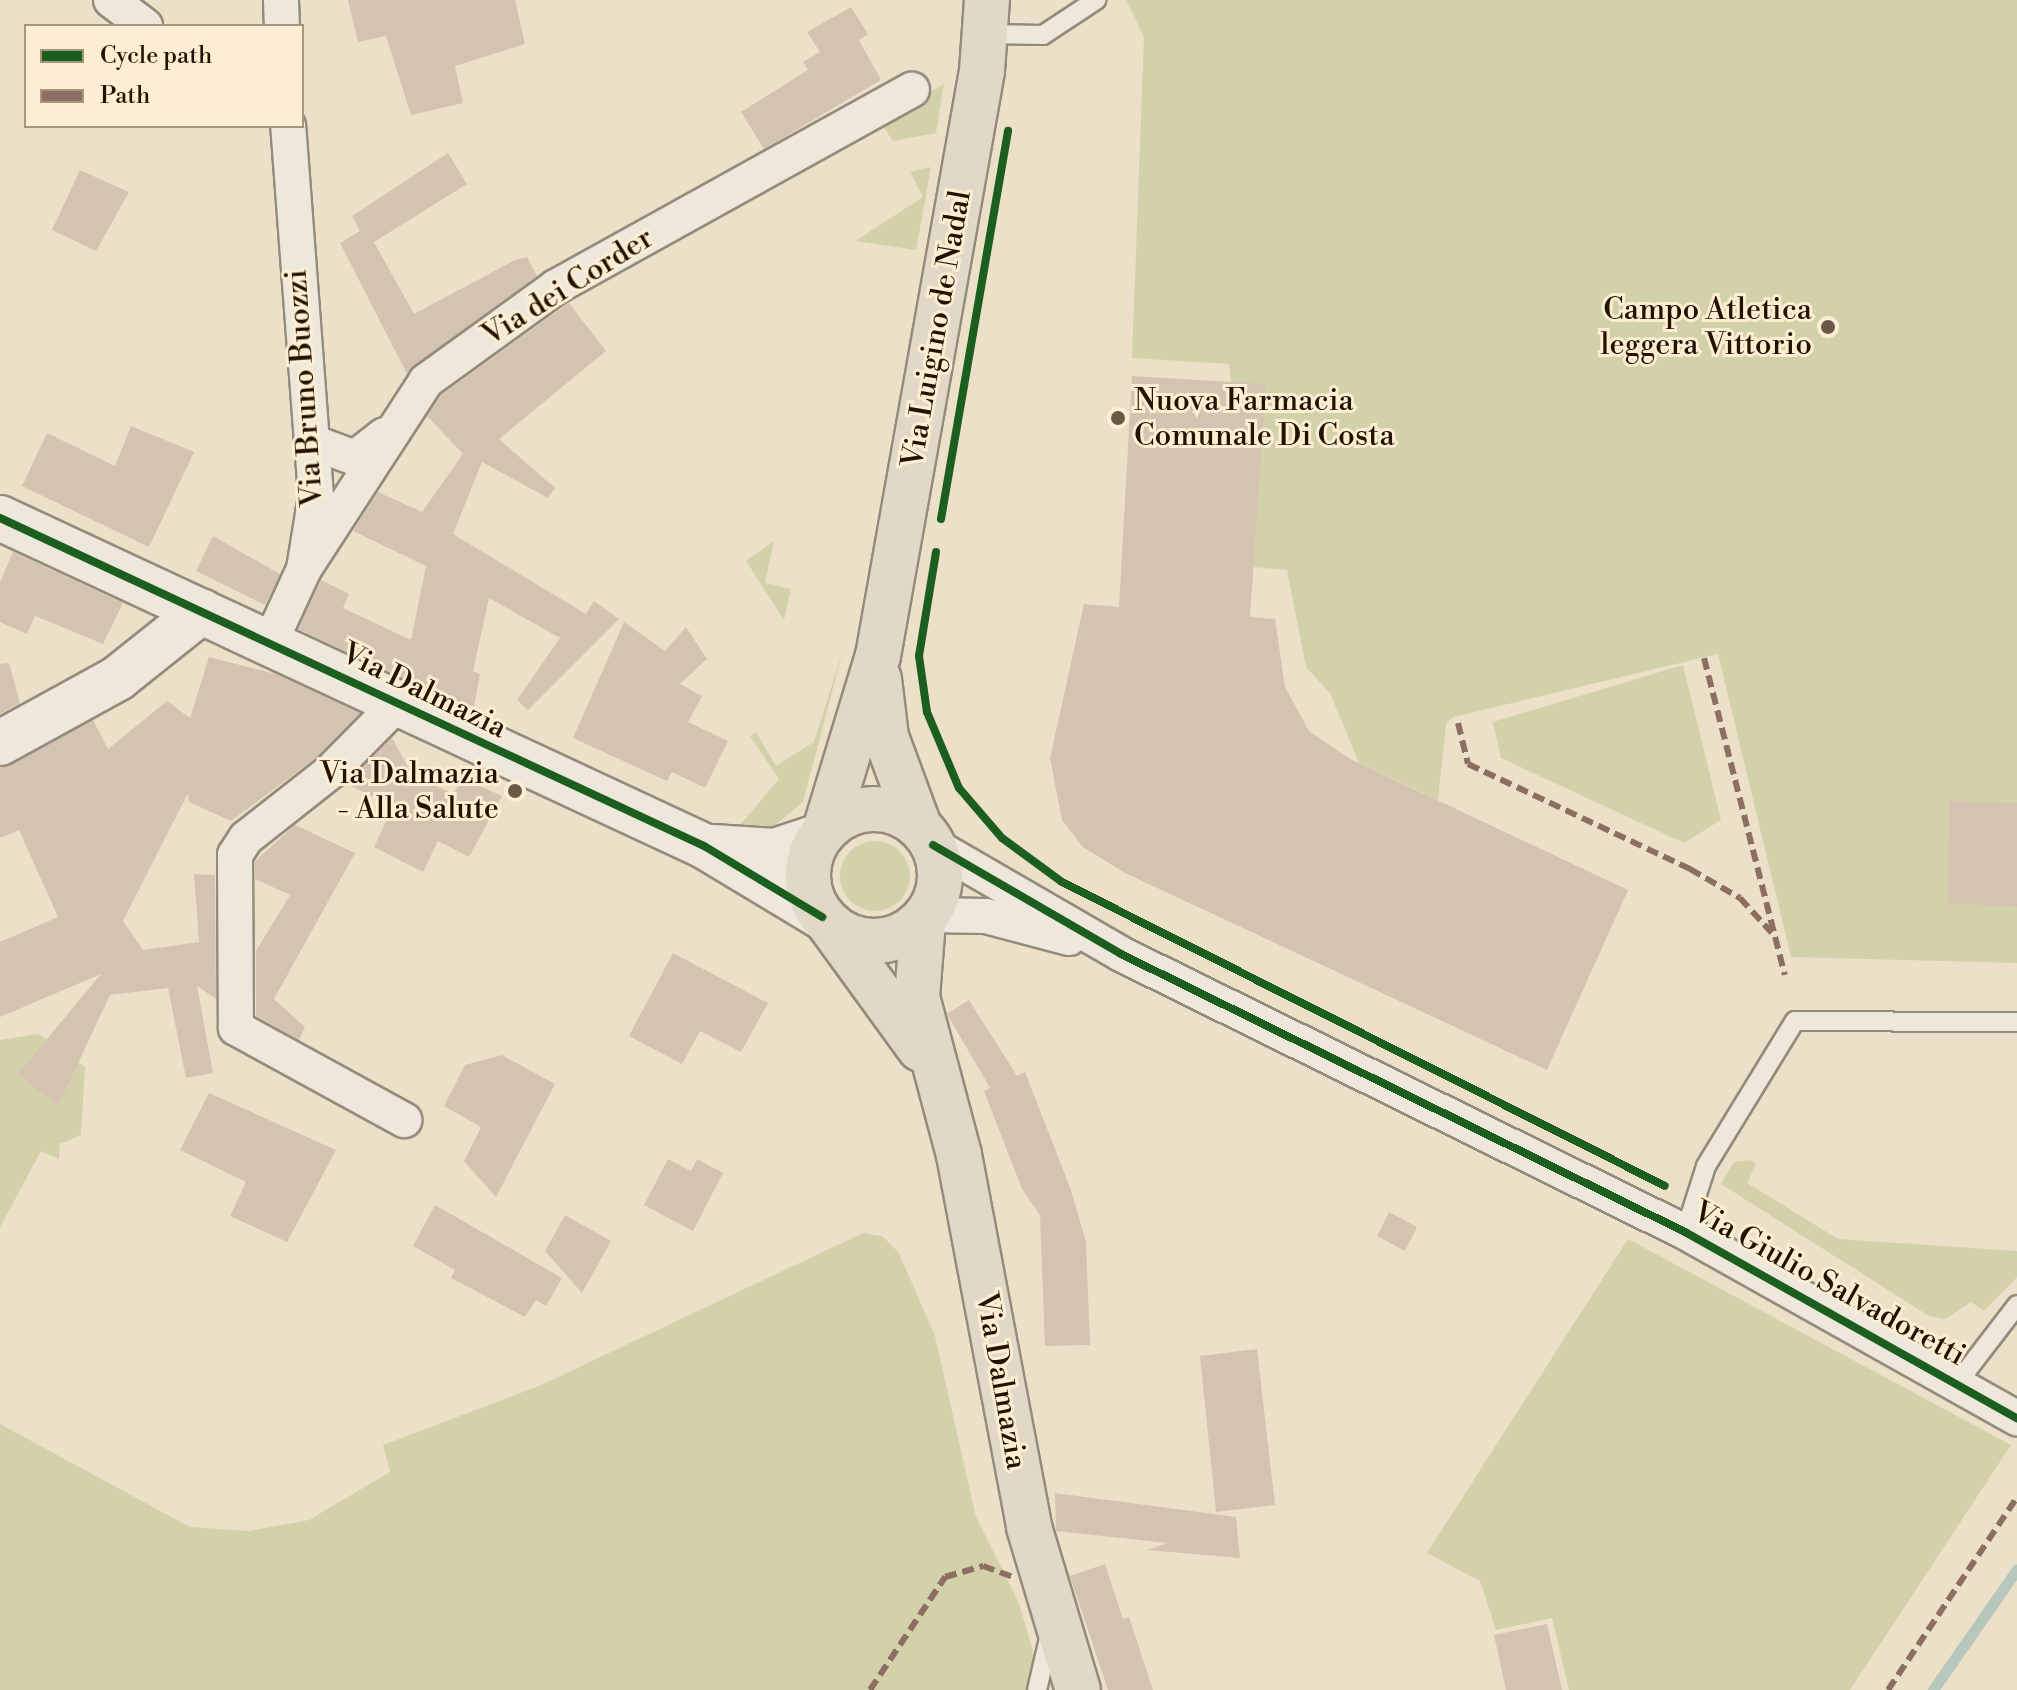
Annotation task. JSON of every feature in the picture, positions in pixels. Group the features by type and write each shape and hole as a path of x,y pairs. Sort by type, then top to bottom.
{"main road":[{"name":"Via Luigino de Nadal","path":"823,833 878,656 987,17"},
{"name":"Via Luigino de Nadal","path":"878,656 886,737 926,835"},
{"path":"882,809 926,835 941,880 926,918 907,933 867,941 826,921 808,877 823,833 861,810 882,809"},
{"name":"Via Dalmazia","path":"926,918 917,997 982,1268 1016,1472 1054,1615 1078,1690"},
{"name":"Via Dalmazia","path":"826,921 935,1069"}],"street":[{"path":"111,0 142,24"},
{"path":"281,0 282,24"},
{"name":"Via dei Corder","path":"304,569 390,430 426,381 556,287 912,90"},
{"path":"269,128 291,179"},
{"name":"Via Bruno Buozzi","path":"270,643 304,569 315,520 288,128"},
{"path":"312,442 355,458 390,430"},
{"name":"Via Dalmazia","path":"0,518 704,846 826,921"},
{"path":"0,743 118,678 202,611"},
{"path":"396,705 330,772 246,838 235,855 236,1028 404,1120"},
{"name":"Via Dalmazia","path":"704,846 775,851 823,833"},
{"name":"Via Giulio Salvadoretti","path":"926,835 1121,954 1685,1232 1958,1382 2017,1418"},
{"name":"Via Giulio Salvadoretti","path":"926,918 1012,921 1121,954"}],"lane":[{"path":"987,17 1043,35 1096,0"},
{"path":"1685,1232 1706,1166 1795,1021 2017,1022"},
{"path":"1958,1382 2017,1305"},
{"path":"1037,1690 1054,1615"}],"shaded area":[{"path":"1126,0 2017,0 2017,963 1791,957 1718,654 1453,717 1446,724 1438,800 1359,763 1330,693 1306,667 1287,570 1253,567 1229,364 1132,358 1144,37"},
{"path":"944,84 936,133 893,141 880,122"},
{"path":"931,167 916,250 855,241 923,197 910,172"},
{"path":"774,541 765,583 791,589 784,620 746,561"},
{"path":"843,650 803,802 774,826 740,825 779,779 750,736 756,732 776,766 814,742"},
{"path":"1683,665 1721,820 1684,843 1501,758 1493,722"},
{"path":"875,841 900,851 910,876 900,901 875,911 850,901 840,876 850,851"},
{"path":"39,1034 85,1067 81,1135 60,1144 59,1159 41,1151 0,1227 0,1040"},
{"path":"1751,1160 1756,1164 1747,1183 1838,1239 2017,1251 2017,1277 1984,1311 1971,1302 1945,1319 1929,1316 1721,1184 1734,1162"},
{"path":"863,1233 882,1236 899,1253 935,1336 976,1517 1019,1603 1036,1662 1029,1690 0,1690 0,1424 190,1527 249,1531 309,1520 390,1472 383,1445 539,1386"},
{"path":"1628,1239 2011,1445 1850,1690 1569,1690 1552,1618 1496,1630 1480,1581 1427,1553"}],"building":[{"path":"348,0 515,0 525,44 455,66 463,103 411,115 386,36 358,42"},
{"path":"851,7 868,34 859,40 881,80 764,149 741,112 808,70 803,62 820,52 807,32"},
{"path":"448,153 467,184 374,242 414,314 515,260 527,257 537,276 407,374 340,243 360,231 352,216"},
{"path":"80,170 129,192 96,251 52,230"},
{"path":"569,303 606,351 499,439 555,488 548,498 482,462 453,534 586,614 594,601 619,619 528,710 517,700 560,638 489,598 473,671 480,674 473,711 298,629 321,580 349,594 343,608 411,640 426,566 353,531 378,492 422,512 463,454 427,416 441,395"},
{"path":"1132,376 1266,384 1250,617 1275,619 1285,687 1309,731 1350,759 1628,890 1547,1070 1125,873 1083,847 1062,820 1050,758 1084,604 1119,607"},
{"path":"131,426 194,452 149,547 22,486 47,433 115,466"},
{"path":"213,536 280,574 265,605 196,571"},
{"path":"13,552 123,603 103,644 35,616 27,634 0,622 0,582"},
{"path":"624,622 665,651 686,627 707,659 680,684 702,696 688,722 728,741 705,788 672,772 667,781 573,738"},
{"path":"209,657 276,674 360,713 317,757 231,821 189,802 188,793 123,921 143,950 199,942 194,874 215,875 216,999 197,986 213,1073 186,1078 168,988 110,995 58,1106 18,1074 101,974 0,1017 0,942 58,917 19,830 0,838 0,768 93,720 108,749 167,701 190,718"},
{"path":"9,663 20,703 0,714 0,664"},
{"path":"392,738 412,774 453,794 463,778 502,796 469,857 438,841 423,872 374,847 393,806 346,784"},
{"path":"1949,801 2017,803 2017,907 1948,903"},
{"path":"295,825 355,853 274,999 305,1027 299,1040 256,1016 256,951 290,895 255,879 255,861"},
{"path":"673,953 768,1003 741,1052 700,1031 682,1064 629,1036"},
{"path":"969,1000 1017,1076 1025,1072 1071,1190 1086,1242 1090,1345 1045,1346 1040,1215 1022,1189 984,1091 990,1088 947,1014"},
{"path":"502,1055 555,1084 496,1197 464,1161 481,1127 444,1106 465,1065"},
{"path":"209,1093 336,1150 287,1242 230,1216 246,1182 180,1150"},
{"path":"668,1159 691,1171 697,1159 723,1173 693,1231 644,1205"},
{"path":"435,1205 562,1278 546,1306 536,1300 525,1317 451,1278 455,1270 413,1246"},
{"path":"1389,1212 1417,1227 1405,1251 1377,1236"},
{"path":"565,1215 611,1241 582,1293 545,1251"},
{"path":"1257,1349 1275,1505 1216,1512 1200,1356"},
{"path":"1055,1493 1236,1517 1240,1558 1147,1550 1168,1543 1056,1531"},
{"path":"1105,1564 1123,1619 1129,1617 1153,1690 1108,1690 1070,1576"},
{"path":"1547,1624 1562,1690 1506,1690 1494,1635"}],"waterway":[{"path":"1933,1690 2017,1569"}],"marked path":[{"path":"1704,658 1785,975"},
{"path":"1458,723 1468,764 1690,869 1740,898 1772,933"},
{"path":"1888,1690 2017,1497"},
{"path":"870,1690 945,1577 983,1566 1016,1578"}],"cycle path":[{"path":"941,519 1008,131"},
{"path":"0,518 704,846 822,917"},
{"path":"936,552 919,656 927,712 959,788 1002,838 1062,882 1665,1186"},
{"path":"933,845 1121,954 1685,1232 2017,1418"}],"place":[{"name":"Campo Atletica leggera Vittorio","path":"1828,327"},
{"name":"Nuova Farmacia Comunale Di Costa","path":"1118,418"},
{"name":"Via Dalmazia - Alla Salute","path":"515,791"}]}
